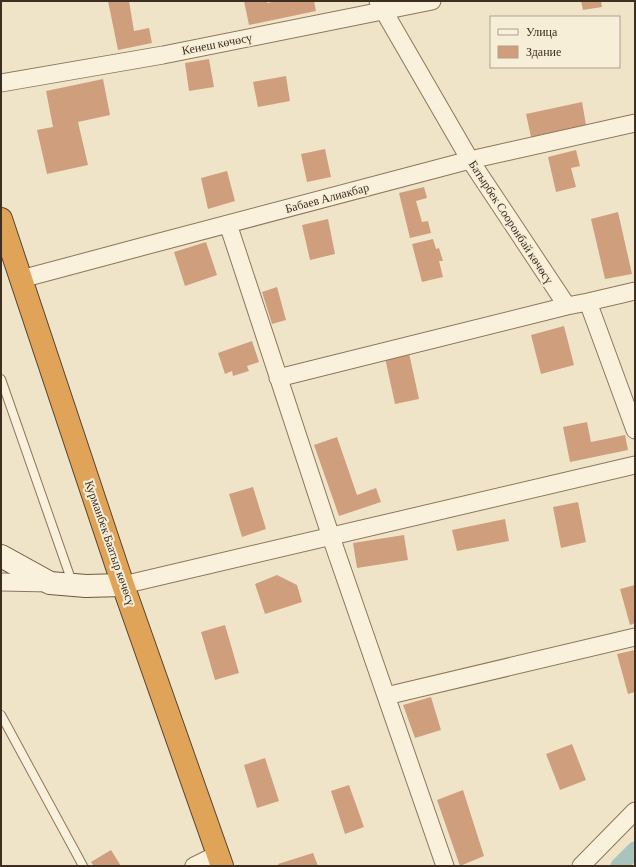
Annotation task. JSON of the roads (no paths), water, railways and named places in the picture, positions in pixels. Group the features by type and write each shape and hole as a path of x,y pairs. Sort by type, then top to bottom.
{"highway":[{"name":"Курманбек Баатыр көчөсү","path":"1,219 123,585 220,860"}],"main road":[{"path":"1,556 50,583 86,586 123,585"}],"street":[{"name":"Кенеш көчөсү","path":"1,83 163,55 381,6 432,1"},
{"name":"Батырбек Сооронбай көчөсү","path":"381,6 470,160 566,306"},
{"name":"Бабаев Алиакбар","path":"21,279 470,160 635,123"},
{"path":"228,224 331,536 445,866"},
{"path":"278,378 566,306 635,291"},
{"path":"588,302 635,430"},
{"path":"123,585 635,465"},
{"path":"1,582 50,583"},
{"path":"386,696 635,637"},
{"path":"581,866 635,811"},
{"path":"194,866 220,860"}],"lane":[{"path":"1,379 73,585"},
{"path":"1,715 83,866"}],"waterway":[{"path":"619,866 635,850"}]}
